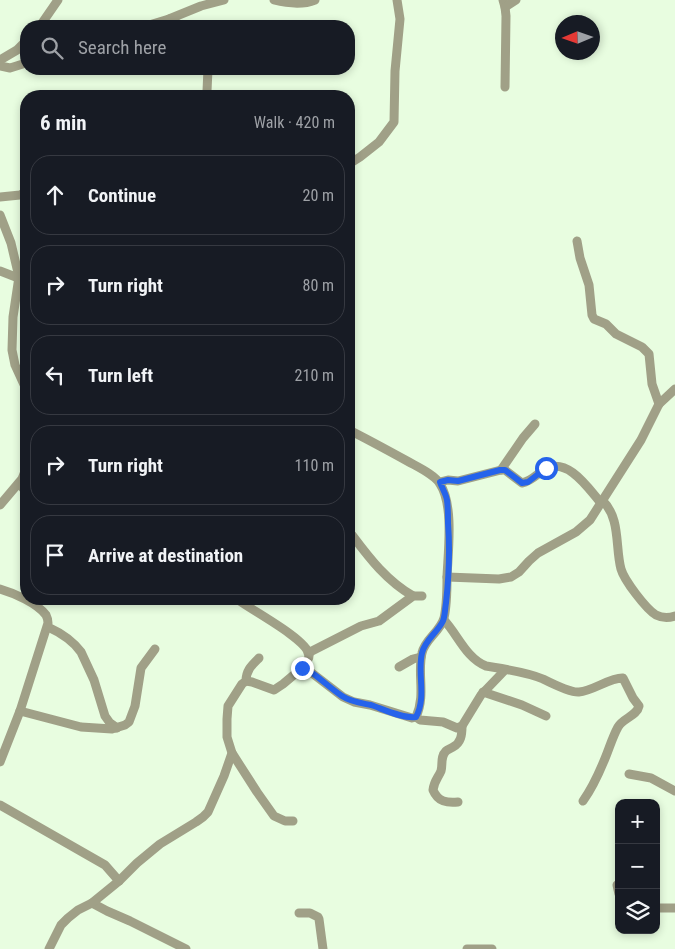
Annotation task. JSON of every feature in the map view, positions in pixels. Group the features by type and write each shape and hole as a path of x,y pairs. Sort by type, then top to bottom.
{"street":[{"path":"44,20 58,0"},
{"path":"169,20 201,6 224,0"},
{"path":"274,0 284,2 312,2 315,0"},
{"path":"355,161 379,142 394,122 395,71 400,19 397,0"},
{"path":"505,87 506,37 504,4 516,0"},
{"path":"0,60 20,47"},
{"path":"0,66 10,68 20,65"},
{"path":"207,90 208,75"},
{"path":"0,197 20,195"},
{"path":"0,215 20,270"},
{"path":"577,241 580,258 590,285 592,315 594,319 606,324 616,334 642,347 649,354 652,384 659,404"},
{"path":"0,271 20,278"},
{"path":"20,290 13,317 12,350 20,376"},
{"path":"447,577 499,579 511,577 538,554 576,532 590,520 641,440 659,404 675,389"},
{"path":"500,470 535,424"},
{"path":"355,433 424,471 440,482 446,498 449,555 444,620 422,652 422,690 416,717"},
{"path":"440,482 448,480 458,481 505,470 522,483 528,482 546,468 559,466 571,470 608,505 616,529 621,570 629,585 657,615 675,616"},
{"path":"0,505 19,483"},
{"path":"308,653 361,626 379,621 418,596 400,589 385,576 355,539"},
{"path":"0,589 20,597"},
{"path":"0,762 20,711 48,626 46,615 33,605"},
{"path":"246,605 303,645 309,658 302,668 274,690 246,681"},
{"path":"444,620 463,648 481,664 543,680 577,692 616,678 623,678 639,709 621,722 617,728 603,763 583,801"},
{"path":"48,626 81,652 94,680 107,720 117,728"},
{"path":"20,711 81,727 117,728 125,725 129,722 135,706 141,668 155,649"},
{"path":"399,667 421,657"},
{"path":"246,681 248,670 259,658"},
{"path":"302,668 308,670 343,697 354,702 412,718 416,717 420,720 443,722 457,728 462,726"},
{"path":"458,802 448,803 442,801 433,790 435,780 441,768 441,761 447,750 459,743 462,736 462,726 477,699 505,670"},
{"path":"246,681 237,691 227,710 227,736 232,753 256,792 274,816 285,821 293,821"},
{"path":"483,692 522,705 546,716"},
{"path":"49,949 61,925 68,918 92,903 160,844 196,822 208,812 232,753"},
{"path":"629,774 651,778 675,791"},
{"path":"0,805 105,866 119,881"},
{"path":"92,903 186,949"},
{"path":"660,908 675,908"},
{"path":"299,913 310,913 318,916 322,949"},
{"path":"467,949 492,949"}],"route":[{"path":"302,668 308,670 343,697 354,702 412,718 416,717 422,690 422,652 444,620 448,586 448,512 446,498 440,482 448,480 458,481 505,470 522,483 528,482 546,468"}]}
